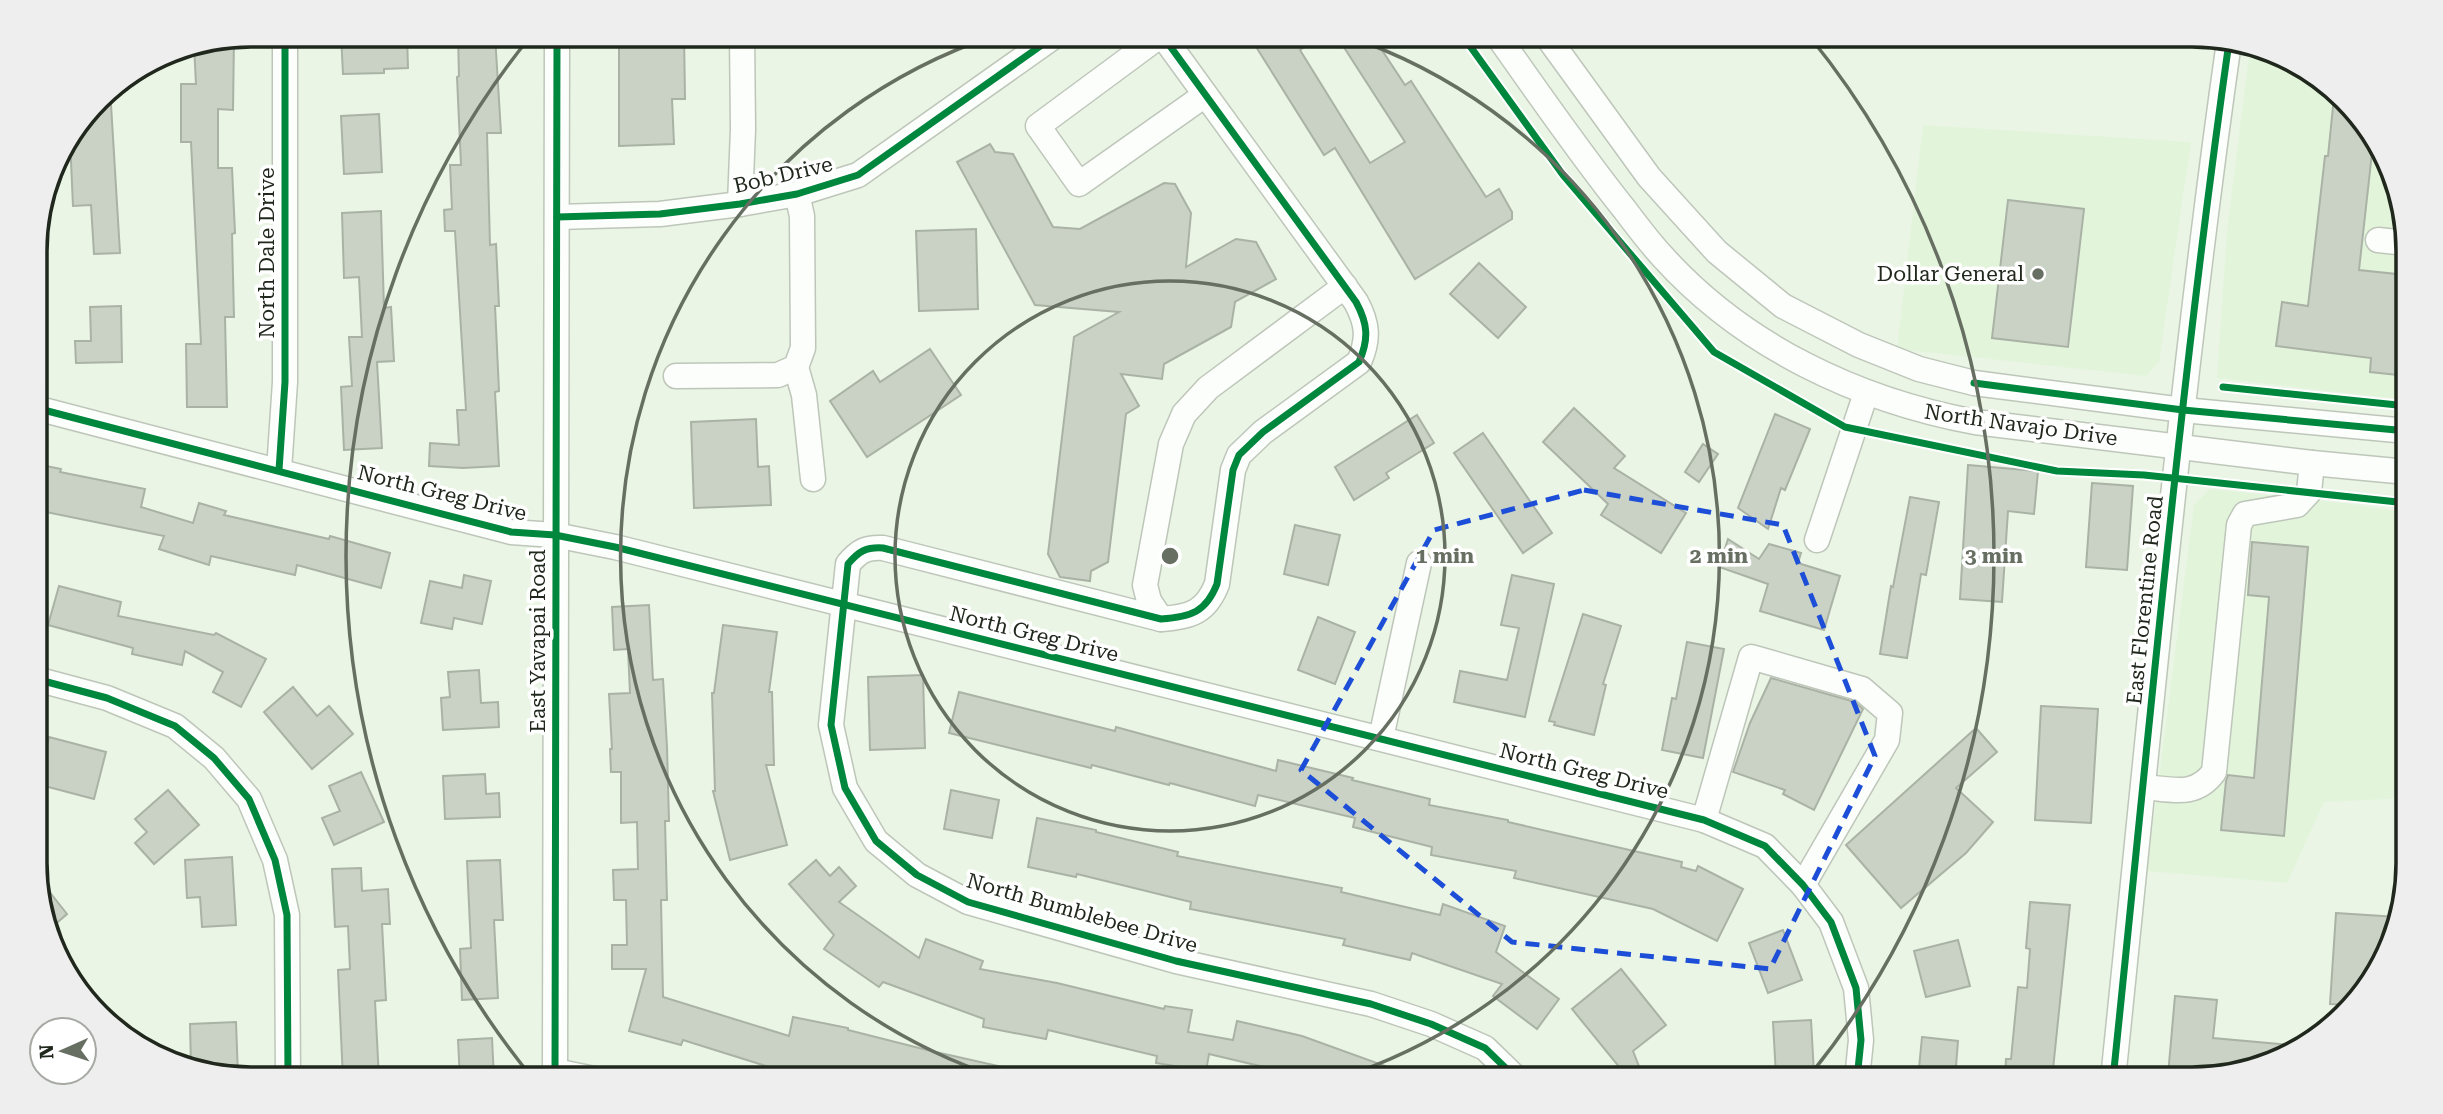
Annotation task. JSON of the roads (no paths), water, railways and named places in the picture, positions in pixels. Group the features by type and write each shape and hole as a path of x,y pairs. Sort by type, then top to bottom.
{"street":[{"name":"North Navajo Drive","path":"1506,47 1662,256 1699,292 1752,334 1804,366 1866,393 1926,413 1963,420 2396,471"},
{"name":"North Navajo Drive","path":"1555,47 1649,177 1717,252 1783,306 1859,345 1919,369 1974,383 2183,410 2396,430"},
{"name":"North Dale Drive","path":"279,470 285,382 285,48"},
{"name":"East Yavapai Road","path":"555,1067 557,48"},
{"path":"740,204 743,129 741,48"},
{"name":"Bob Drive","path":"557,217 660,214 740,204 797,194 858,175 1038,48"},
{"path":"1144,48 1038,126 1079,184 1206,95"},
{"path":"1170,48 1345,286 1366,320 1366,348 1359,362 1263,432 1239,455 1233,470 1217,584 1211,599 1189,616 1161,619 1149,601 1145,585 1171,443 1184,414 1208,388 1345,286"},
{"name":"East Florentine Road","path":"2114,1066 2178,447 2209,183 2228,51"},
{"path":"1587,159 1619,136"},
{"path":"797,194 803,216 803,348 796,367 804,395 813,479"},
{"path":"2378,240 2395,242"},
{"path":"676,376 778,375 796,367"},
{"path":"1817,540 1866,393"},
{"name":"North Greg Drive","path":"48,411 511,532 555,535 615,547 1704,820 1765,846 1803,884 1831,922 1856,988 1861,1040 1858,1066"},
{"path":"2143,787 2189,791 2206,784 2214,772 2239,525 2245,514 2297,505 2308,492 2312,463"},
{"name":"North Bumblebee Drive","path":"1161,619 883,548 869,548 857,553 848,564 831,725 845,788 876,841 917,875 968,902 1176,961 1371,1004 1432,1024 1485,1048 1504,1066"},
{"path":"1381,738 1419,563"},
{"path":"1704,820 1751,657 1862,688 1890,713 1886,740 1803,884"},
{"path":"47,682 107,698 175,726 214,758 249,799 275,860 287,915 288,1067"}],"place":[{"name":"Dollar General","path":"2038,274"}]}
